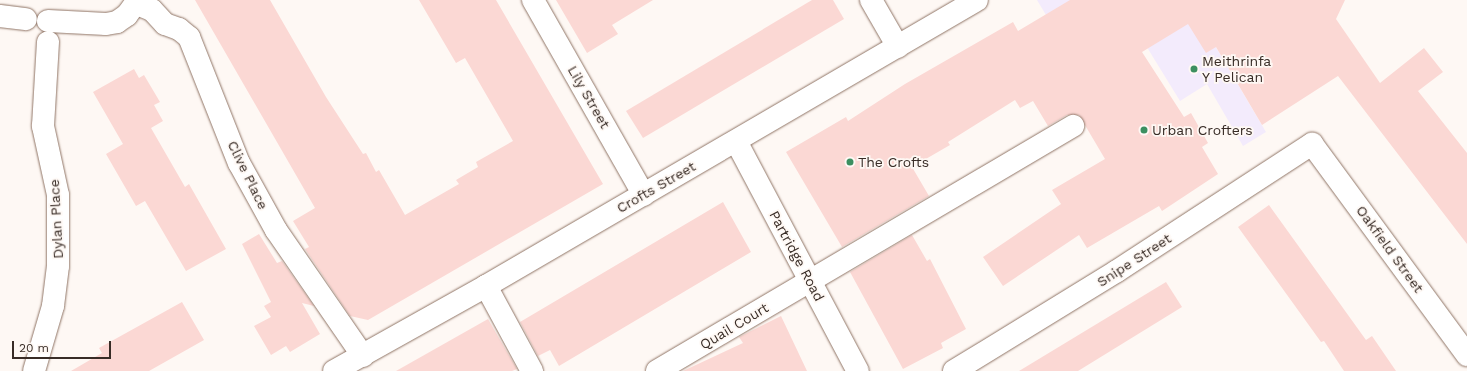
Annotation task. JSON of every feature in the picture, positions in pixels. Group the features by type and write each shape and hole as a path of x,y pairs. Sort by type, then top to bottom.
{"street":[{"name":"Lily Street","path":"534,0 644,195"},
{"path":"871,0 898,47"},
{"name":"Crofts Street","path":"334,371 363,356 644,195 977,0"},
{"path":"48,21 106,24 117,22 138,2"},
{"name":"Clive Place","path":"138,2 152,10 165,24 179,29 188,37 239,163 276,230 363,356"},
{"path":"0,16 26,19"},
{"name":"Dylan Place","path":"34,371 53,306 58,266 58,195 43,126 48,42"},
{"name":"Quail Court","path":"657,371 1073,126"},
{"name":"Partridge Road","path":"736,141 858,371"},
{"name":"Oakfield Street","path":"1312,144 1467,355"},
{"name":"Snipe Street","path":"954,371 1117,271 1312,144"},
{"path":"486,286 532,371"}],"shaded area":[{"name":"Meithrinfa Y Pelican","path":"1037,0 1188,0 1266,132 1243,146 1207,84 1180,101 1137,31 1046,15"}],"building":[{"path":"195,0 270,0 326,97 363,154 366,153 376,172 379,170 405,215 459,184 456,180 478,167 476,162 513,141 465,58 456,63 419,0 496,0 603,184 368,320 350,316 305,249 309,247 293,221 315,208"},
{"path":"556,0 653,0 612,25 618,34 587,53"},
{"path":"812,0 833,0 844,19 643,138 626,111"},
{"path":"1070,0 1345,0 1336,19 1380,83 1424,48 1443,72 1418,91 1467,153 1467,244 1338,76 1262,125 1216,47 1206,53 1188,24 1142,52 1184,117 1191,113 1208,143 1202,147 1218,174 1162,211 1159,206 1087,248 1079,235 1003,286 983,257 1061,204 1052,190 1105,159 1079,115 1067,115 1048,126 1033,101 1020,108 1015,100 948,142 950,145 912,167 929,196 842,247 786,152 846,117 848,121 905,84 1013,22 1018,31"},
{"path":"134,69 139,78 144,75 160,102 154,105 163,121 151,128 185,187 189,184 226,249 186,271 145,201 136,206 106,154 123,144 93,92"},
{"path":"723,202 751,252 559,366 550,350 538,356 520,322"},
{"path":"1269,205 1366,340 1372,336 1396,371 1344,371 1324,341 1321,342 1238,227"},
{"path":"259,234 277,263 282,261 314,306 302,303 320,334 290,352 286,346 271,355 254,326 271,317 264,306 271,302 242,244"},
{"path":"912,235 927,261 930,259 966,329 941,343 943,348 903,369 850,272"},
{"path":"1166,282 1182,307 1078,371 1019,371"},
{"path":"182,302 204,340 149,371 71,371 102,353 99,348"},
{"path":"781,316 807,371 683,371 743,343 739,337"},
{"path":"488,319 517,369 512,371 396,371"}],"place":[{"name":"Meithrinfa Y Pelican","path":"1194,69"},
{"name":"Urban Crofters","path":"1144,130"},
{"name":"The Crofts","path":"850,162"}]}
